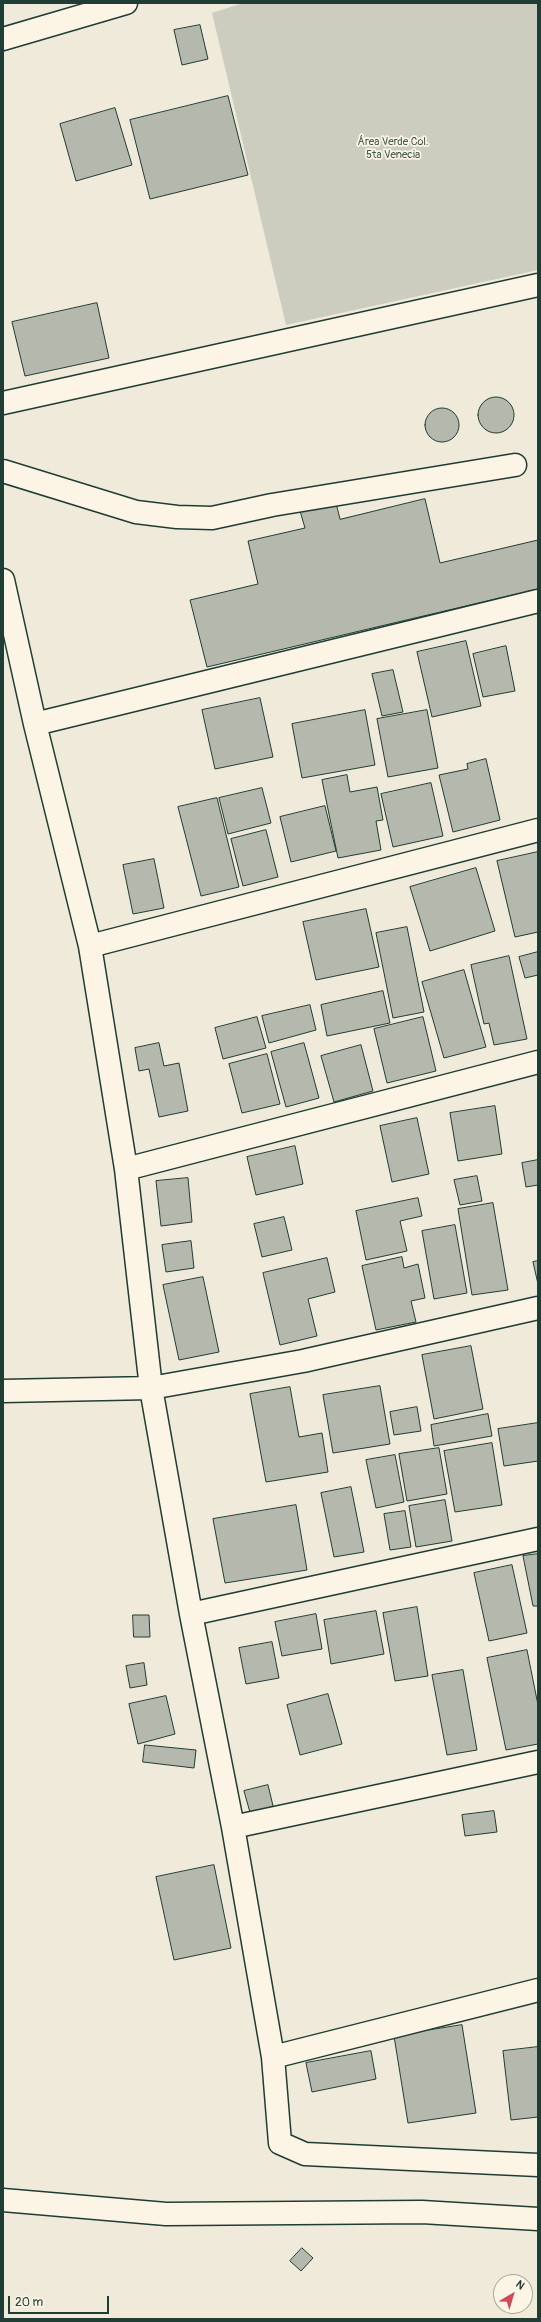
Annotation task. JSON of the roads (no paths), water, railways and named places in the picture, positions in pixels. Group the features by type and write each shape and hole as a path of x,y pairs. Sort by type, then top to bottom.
{"street":[{"path":"3,39 126,3"},
{"path":"3,403 538,285"},
{"path":"3,471 136,512 177,517 212,518 272,505 515,465"},
{"path":"3,580 35,724 90,946 126,1168 151,1388 191,1614 233,1827 273,2057 280,2144 305,2154 538,2165"},
{"path":"35,724 538,601"},
{"path":"90,946 538,830"},
{"path":"126,1168 538,1062"},
{"path":"3,1391 151,1388 303,1360 538,1308"},
{"path":"191,1614 538,1539"},
{"path":"233,1827 538,1762"},
{"path":"273,2057 538,1990"},
{"path":"3,2200 166,2214 422,2212 538,2219"}],"park label":[{"name":"Área Verde Col. 5ta Venecia","path":"393,148"}]}
